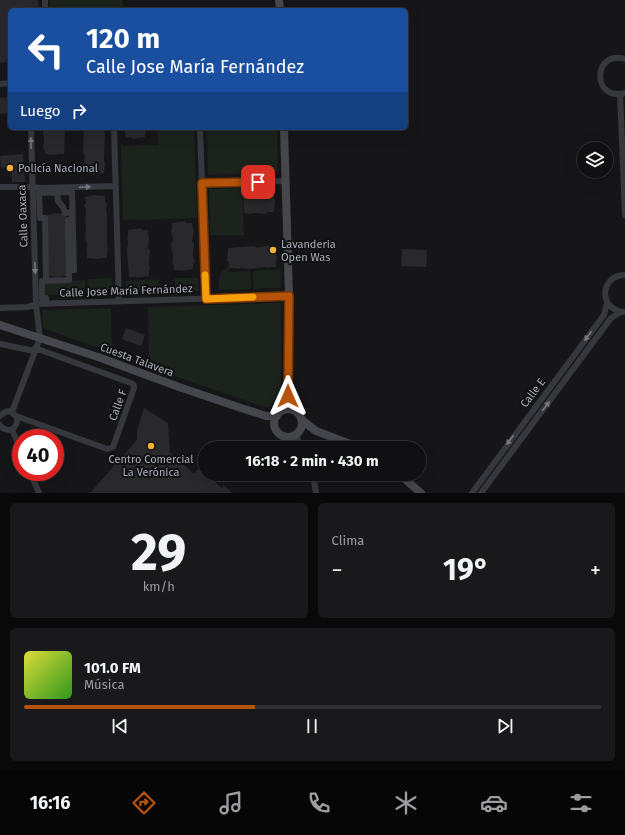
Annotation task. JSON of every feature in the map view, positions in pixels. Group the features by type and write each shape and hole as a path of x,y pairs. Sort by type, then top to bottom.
{"main road":[{"path":"284,130 289,296 288,400 284,410 276,420 276,430 283,436 288,437 297,433 316,431"},
{"name":"Cuesta Talavera","path":"0,325 98,357 179,387 276,420"},
{"path":"288,400 293,410 302,420 316,431 342,441"},
{"path":"284,410 293,410"},
{"path":"297,433 301,429 302,420"},
{"path":"407,481 421,493"}],"street":[{"path":"625,58 614,57 608,60 600,69 599,75 600,82 608,91 614,94 622,93 625,215"},
{"name":"Calle Oaxaca","path":"31,130 36,304 40,338"},
{"path":"114,130 119,302"},
{"path":"200,130 206,299"},
{"path":"202,183 286,181"},
{"path":"0,187 42,188 116,186"},
{"path":"46,281 44,218 40,218 39,193 72,191 69,280 46,281 42,281 42,298 46,298 46,304"},
{"path":"57,192 58,200 65,213 72,212 72,220 68,220 71,238"},
{"path":"623,312 612,308 607,303 605,293 608,283 617,276 625,275"},
{"name":"Calle Jose María Fernández","path":"0,308 28,307 36,304 289,296"},
{"name":"Calle E","path":"472,493 604,315 607,303"},
{"name":"Calle E","path":"480,493 611,318 623,312"},
{"path":"13,429 17,424 14,414 40,338"},
{"path":"0,344 35,350"},
{"name":"Calle F","path":"14,414 110,449 114,443 134,388 134,385 131,383 35,350"},
{"path":"2,413 14,414"},
{"path":"1,427 6,430 12,430"},
{"path":"297,433 299,441"},
{"path":"34,481 39,493"},
{"path":"314,481 316,493"}],"shaded area":[{"path":"50,0 122,0 124,8 50,8"},
{"path":"157,130 194,130 197,218 123,220 121,146 158,145"},
{"path":"207,130 277,130 278,172 208,175"},
{"path":"242,188 244,235 210,235 209,189"},
{"path":"229,267 229,272 250,271 251,289 219,290 219,279 221,273 225,268"},
{"path":"281,270 281,288 254,289 253,271"},
{"path":"112,278 113,293 89,294 88,279"},
{"path":"175,278 198,278 199,291 175,291"},
{"path":"159,279 159,290 126,291 126,281"},
{"path":"85,280 85,294 44,295 44,281"},
{"path":"281,303 281,398 269,407 264,407 149,367 148,307"},
{"path":"111,308 112,353 43,328 42,310"}],"building":[{"path":"0,0 38,0 39,8 8,8 8,62 0,63"},
{"path":"8,97 8,113 0,114 0,98"},
{"path":"43,130 65,130 64,154 45,154 43,148"},
{"path":"84,130 104,130 105,134 104,173 92,175 85,174 85,156 83,154"},
{"path":"124,130 146,130 145,137 132,139 132,137 126,138"},
{"path":"23,154 25,182 12,182 11,167 1,168 0,156"},
{"path":"253,191 255,193 267,191 274,192 274,212 267,212 267,214 244,213 243,193"},
{"path":"92,195 105,196 105,203 107,203 107,258 87,258 87,245 85,237 86,210 84,204 86,204 85,197"},
{"path":"53,213 66,214 68,276 48,276 46,215"},
{"path":"185,221 185,223 192,223 194,233 192,241 194,243 193,256 195,262 193,263 193,269 181,271 174,270 171,244 173,241 171,230 172,223"},
{"path":"141,228 141,230 148,230 149,236 149,276 136,278 129,277 127,251 128,230"},
{"path":"254,246 257,248 265,246 275,247 277,260 276,267 250,269 229,268 229,261 227,261 228,248"},
{"path":"402,249 427,250 426,267 401,266"},
{"path":"126,328 145,335 141,346 122,339"},
{"name":"Centro Comercial La Verónica","path":"144,408 168,423 170,452 194,474 198,469 198,481 214,481 223,489 223,485 233,493 90,493 137,440 137,430"}],"slow traffic":[{"path":"205,275 206,299 253,297"}],"place":[{"name":"Policía Nacional","path":"10,168"},
{"name":"Lavanderia Open Was","path":"273,250"},
{"name":"Centro Comercial La Verónica","path":"151,446"}],"route":[{"path":"258,182 202,183 206,299 289,296 288,396"}]}
